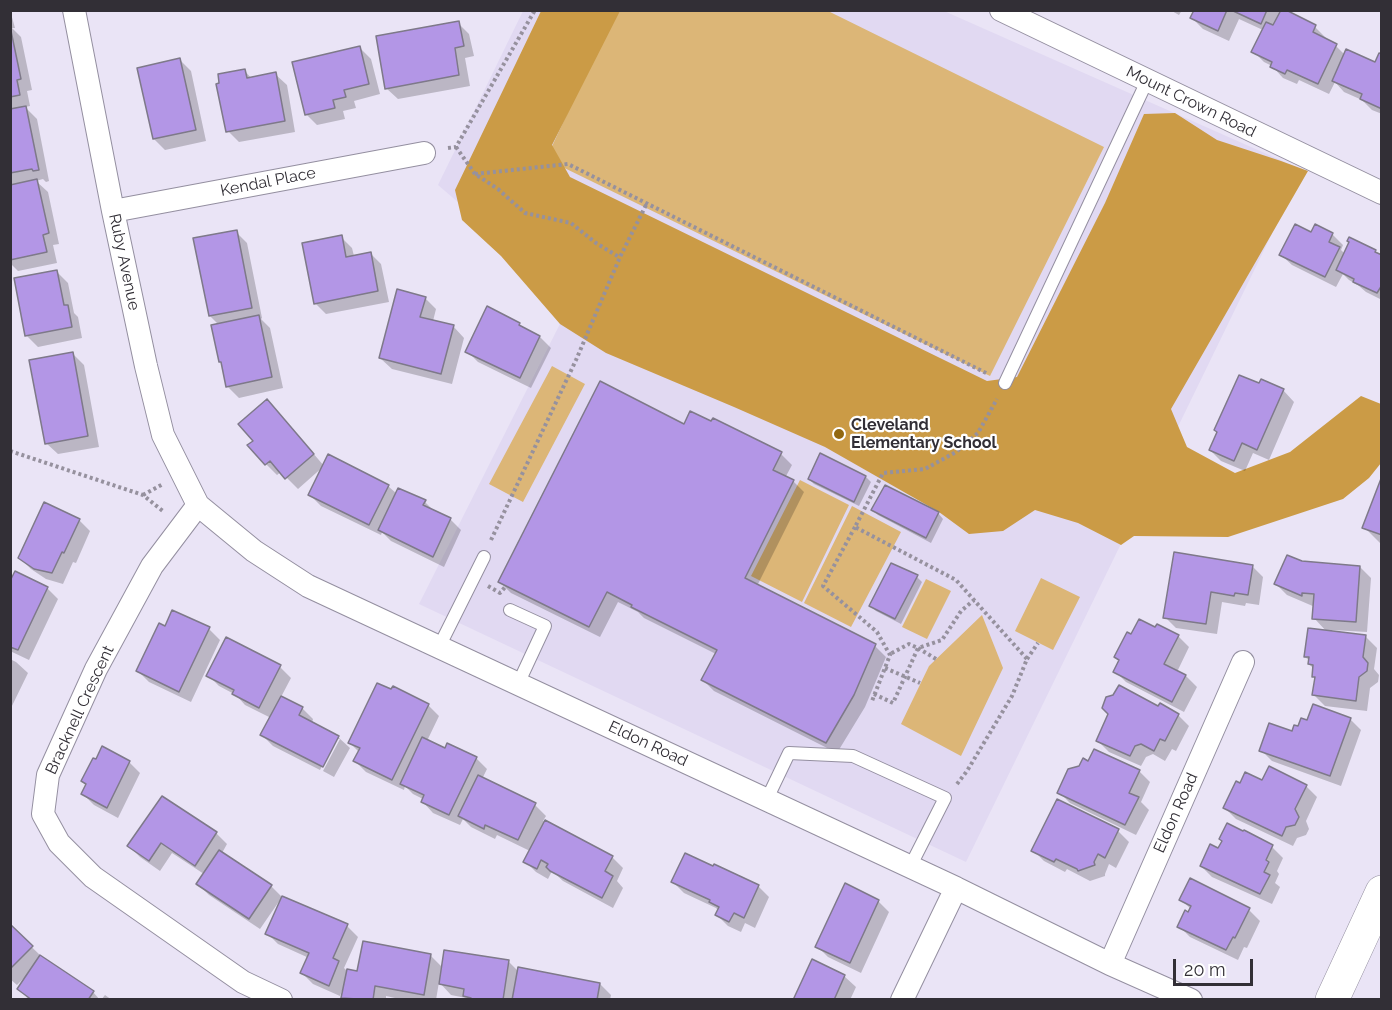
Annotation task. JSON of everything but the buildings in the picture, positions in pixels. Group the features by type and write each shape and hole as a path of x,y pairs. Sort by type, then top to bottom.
{"main road":[{"path":"1332,999 1382,892"}],"street":[{"name":"Ruby Avenue","path":"75,10 113,212 163,435 198,505"},
{"name":"Mount Crown Road","path":"1001,10 1382,193"},
{"name":"Kendal Place","path":"113,212 424,153"},
{"name":"Eldon Road","path":"198,505 254,551 308,586 1191,999"},
{"name":"Bracknell Crescent","path":"198,505 152,566 96,669 48,775 43,814 59,843 93,877 243,982 280,999"},
{"name":"Eldon Road","path":"1110,963 1243,662"},
{"path":"902,999 956,888"}],"lane":[{"path":"1005,383 1147,81"},
{"path":"439,647 483,557"},
{"path":"510,610 545,626 518,684"},
{"path":"767,800 789,753 853,756 945,798 910,867"}],"path":[{"path":"424,153 456,147 535,10"},
{"path":"456,147 475,174 498,189 525,213 571,223 596,243 620,257"},
{"path":"475,174 568,164 1005,383 978,433 956,452 925,469 883,472 823,585 877,633 890,654"},
{"path":"483,557 576,360 646,203"},
{"path":"10,451 142,495 167,514"},
{"path":"855,527 956,580 1027,659"},
{"path":"486,585 500,593 506,586"},
{"path":"874,694 892,703 918,648 942,640 961,611 974,600"},
{"path":"945,798 967,771 1012,696 1027,659 1038,643"},
{"path":"872,701 890,654 909,644 936,659"},
{"path":"885,668 920,684"}],"shaded area":[{"path":"616,10 828,11 1104,147 990,376 546,159"},
{"name":"Cleveland Elementary School","path":"523,11 944,11 1303,170 966,862 419,604 572,300 438,185"},
{"path":"541,11 620,11 552,145 570,177 987,381 1017,377 1105,203 1144,114 1175,113 1217,140 1308,171 1171,409 1187,447 1235,473 1290,452 1361,396 1381,404 1381,463 1369,478 1343,499 1228,537 1134,536 1121,545 1078,523 1035,510 1003,531 969,534 939,512 825,447 606,353 560,324 501,256 462,220 455,190"},
{"path":"552,366 585,384 523,502 489,484"},
{"path":"800,480 849,505 802,602 751,576"},
{"path":"852,506 901,532 851,627 804,603"},
{"path":"1041,578 1080,597 1053,650 1015,631"},
{"path":"926,579 951,591 927,639 902,627"},
{"path":"982,615 1003,668 961,756 901,724 929,666"}],"place":[{"name":"Cleveland Elementary School","path":"839,434"}]}
